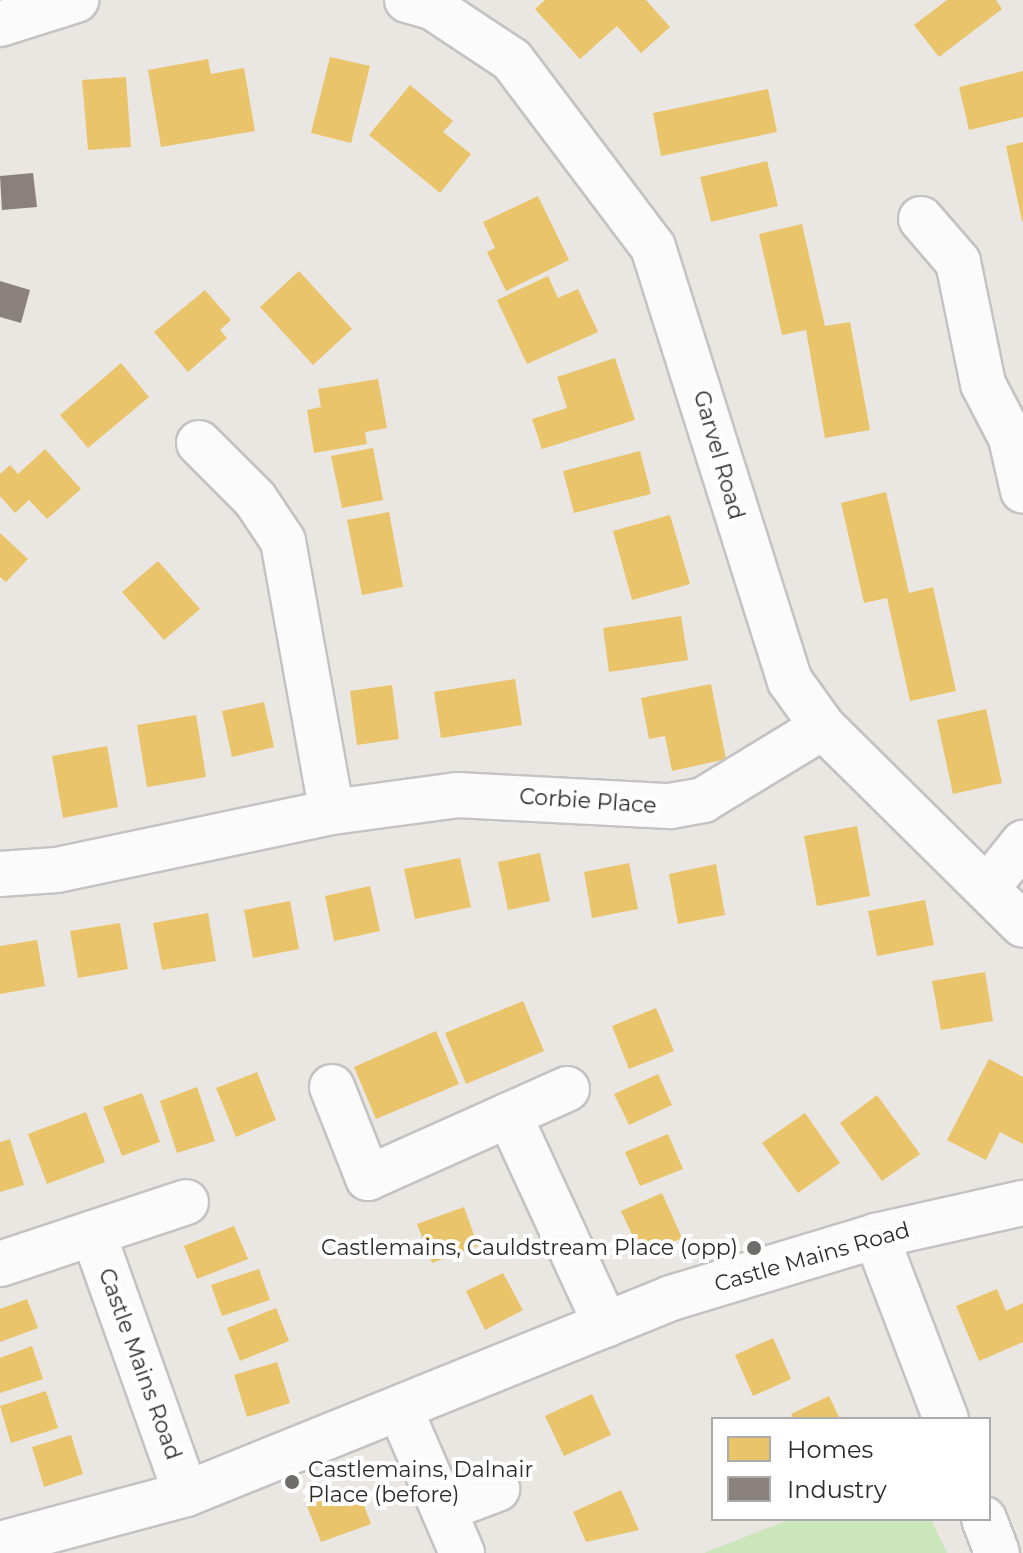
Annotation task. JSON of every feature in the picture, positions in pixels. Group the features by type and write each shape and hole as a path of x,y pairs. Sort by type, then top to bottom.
{"street":[{"path":"0,24 76,0"},
{"name":"Garvel Road","path":"426,2 512,60 653,247 780,658 823,727 1023,925"},
{"path":"921,219 958,262 983,384 1011,438 1023,491"},
{"path":"199,443 255,499 283,541 332,812"},
{"name":"Corbie Place","path":"0,874 57,870 332,812 482,795 681,804 736,784 823,727"},
{"path":"987,888 1023,843"},
{"path":"332,1087 368,1178 567,1089"},
{"path":"509,1115 606,1325"},
{"path":"0,1264 186,1202"},
{"name":"Castle Mains Road","path":"0,1544 186,1494 606,1325 876,1236 1023,1203"},
{"name":"Castle Mains Road","path":"93,1233 186,1494"},
{"path":"876,1236 945,1417"},
{"path":"400,1409 462,1553"},
{"path":"444,1509 497,1489"},
{"path":"985,1521 997,1553"}],"green space":[{"path":"786,1521 932,1521 947,1553 704,1553"}],"building: Homes":[{"path":"545,0 646,0 670,27 641,53 617,26 580,59 535,9"},
{"path":"947,0 996,0 1002,9 939,57 914,25"},
{"path":"330,57 370,66 351,143 311,133"},
{"path":"208,59 211,74 244,68 255,131 161,147 148,70"},
{"path":"1023,71 1023,117 969,130 959,87"},
{"path":"126,77 131,147 88,150 82,80"},
{"path":"410,85 453,121 443,132 471,154 440,193 369,135"},
{"path":"768,89 777,132 661,156 653,113"},
{"path":"1023,142 1023,221 1022,221 1006,146"},
{"path":"767,161 778,206 711,222 700,177"},
{"path":"538,196 569,260 506,291 487,252 495,248 483,222"},
{"path":"802,224 825,326 850,322 870,430 825,438 806,330 782,335 759,234"},
{"path":"299,271 352,329 313,365 260,307"},
{"path":"548,276 558,298 578,289 598,332 527,364 497,300"},
{"path":"205,290 231,320 220,330 227,338 188,372 154,332"},
{"path":"615,358 635,420 542,449 532,419 567,408 557,377"},
{"path":"121,363 149,397 88,448 60,415"},
{"path":"378,379 387,428 365,432 367,444 314,453 307,410 321,407 318,389"},
{"path":"373,448 383,500 342,508 331,456"},
{"path":"45,449 81,489 47,519 29,500 15,513 0,496 0,474 10,465 18,474"},
{"path":"640,451 651,494 574,513 563,471"},
{"path":"886,492 909,593 933,587 956,691 910,701 887,598 864,603 841,503"},
{"path":"389,512 403,587 362,595 347,520"},
{"path":"670,515 690,584 632,600 613,531"},
{"path":"0,533 28,559 6,582 0,577"},
{"path":"158,561 200,609 164,640 122,592"},
{"path":"681,616 688,660 609,672 603,628"},
{"path":"515,679 522,725 441,738 434,692"},
{"path":"711,684 726,759 672,771 665,736 649,739 641,698"},
{"path":"392,685 399,739 357,745 350,691"},
{"path":"264,702 274,747 232,757 222,711"},
{"path":"986,709 1002,783 953,794 937,720"},
{"path":"196,715 206,777 147,787 137,725"},
{"path":"107,746 118,807 63,818 52,756"},
{"path":"857,826 870,896 817,906 804,836"},
{"path":"540,853 550,901 508,910 498,862"},
{"path":"460,858 471,907 415,919 404,869"},
{"path":"629,863 638,909 592,918 584,872"},
{"path":"716,864 725,915 678,924 669,874"},
{"path":"370,886 380,931 334,941 325,896"},
{"path":"925,900 934,945 877,956 868,911"},
{"path":"290,901 299,949 253,958 244,910"},
{"path":"208,913 216,961 162,970 153,923"},
{"path":"120,923 128,969 78,978 70,931"},
{"path":"37,940 45,986 0,994 0,946"},
{"path":"985,972 993,1021 941,1030 932,981"},
{"path":"523,1001 544,1051 466,1084 445,1033"},
{"path":"656,1008 674,1051 629,1069 612,1026"},
{"path":"436,1031 459,1084 376,1119 354,1067"},
{"path":"989,1059 1023,1077 1023,1144 1000,1132 986,1160 947,1140"},
{"path":"257,1072 276,1120 236,1137 216,1088"},
{"path":"658,1074 672,1105 629,1125 614,1094"},
{"path":"197,1087 215,1141 177,1153 160,1101"},
{"path":"142,1093 160,1142 122,1156 103,1107"},
{"path":"877,1095 920,1154 882,1181 840,1123"},
{"path":"86,1112 105,1162 47,1184 28,1134"},
{"path":"805,1113 840,1163 798,1193 762,1143"},
{"path":"668,1134 683,1169 640,1186 625,1152"},
{"path":"10,1139 24,1185 0,1192 0,1142"},
{"path":"662,1193 682,1238 642,1256 621,1211"},
{"path":"464,1207 478,1246 432,1263 417,1224"},
{"path":"234,1226 248,1259 197,1279 184,1246"},
{"path":"259,1269 270,1300 222,1316 211,1285"},
{"path":"503,1273 523,1310 485,1330 466,1291"},
{"path":"997,1289 1006,1311 1023,1303 1023,1342 979,1361 956,1306"},
{"path":"27,1299 38,1328 0,1342 0,1309"},
{"path":"276,1308 289,1341 240,1361 227,1328"},
{"path":"773,1338 791,1379 753,1396 735,1355"},
{"path":"32,1346 43,1379 0,1393 0,1358"},
{"path":"277,1362 290,1403 247,1417 234,1375"},
{"path":"46,1391 58,1428 11,1443 0,1406"},
{"path":"592,1394 611,1435 564,1456 545,1416"},
{"path":"829,1396 839,1417 793,1417 791,1414"},
{"path":"71,1435 83,1474 44,1487 32,1447"},
{"path":"357,1487 371,1524 321,1542 307,1506"},
{"path":"621,1490 639,1530 586,1542 573,1512"}],"building: Industry":[{"path":"33,173 37,207 2,210 0,176"},
{"path":"0,281 30,290 21,323 0,317"}],"place":[{"name":"Castlemains, Cauldstream Place (opp)","path":"754,1248"},
{"name":"Castlemains, Dalnair Place (before)","path":"292,1482"}]}
